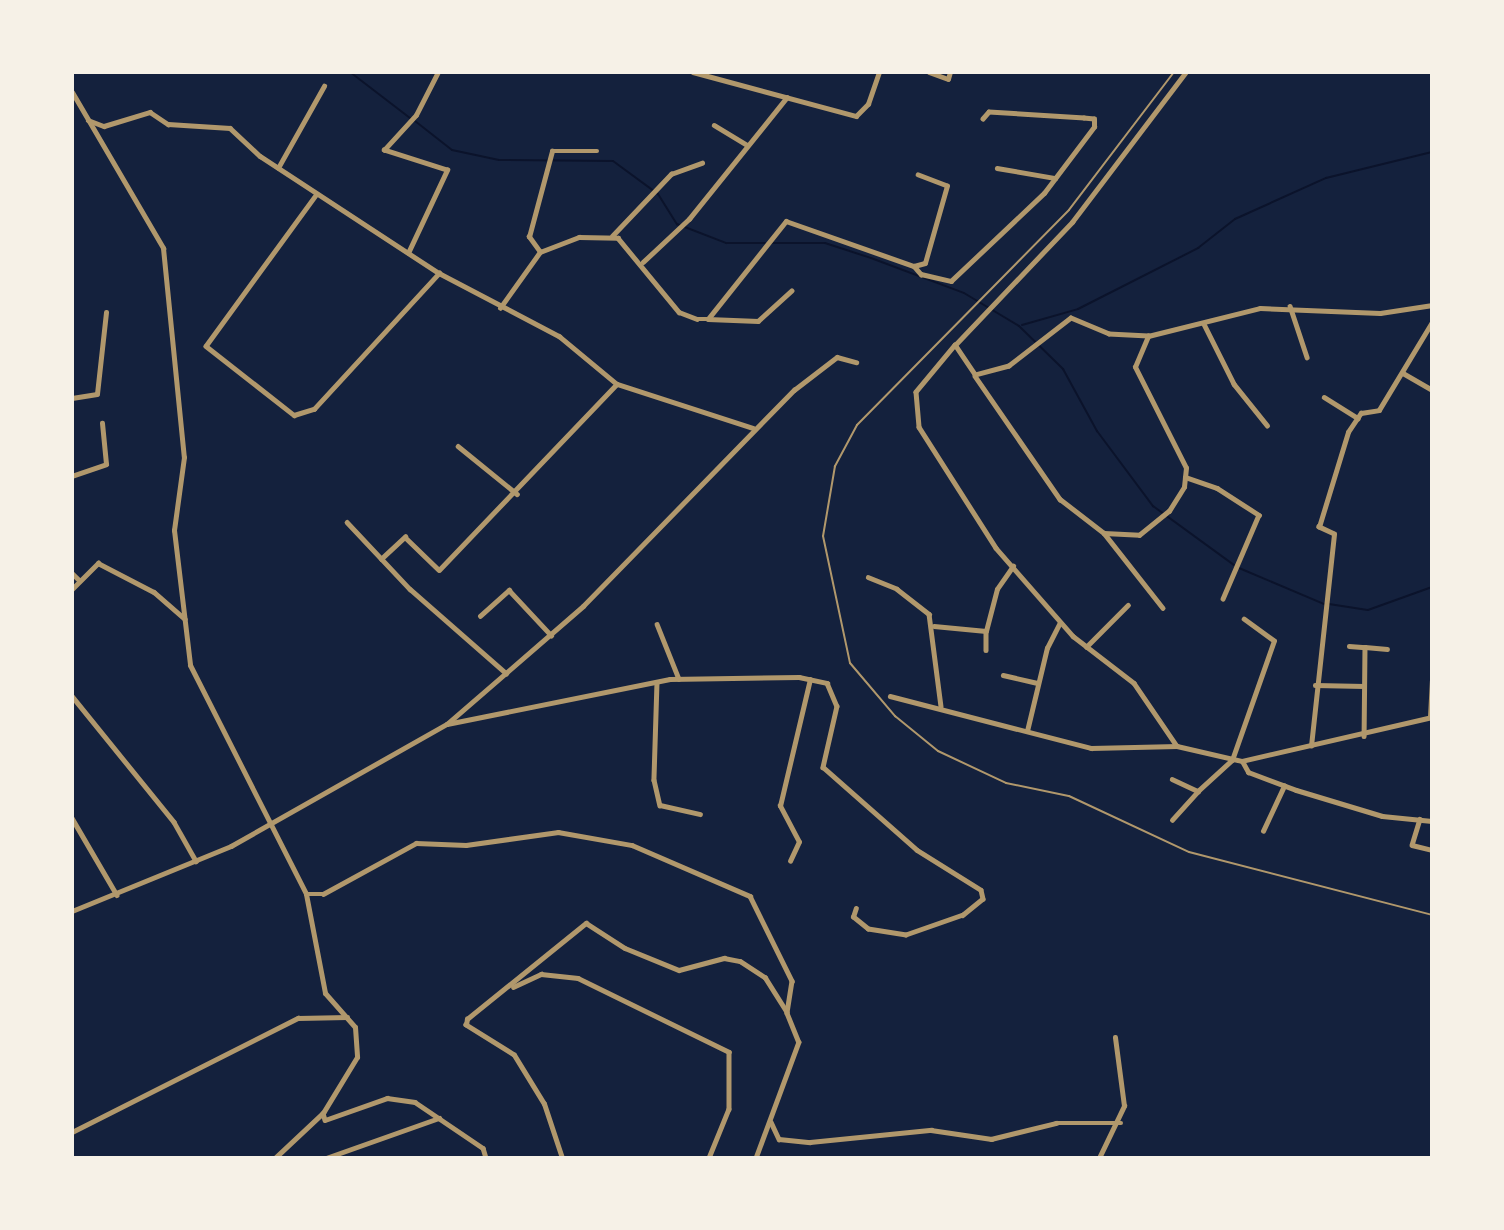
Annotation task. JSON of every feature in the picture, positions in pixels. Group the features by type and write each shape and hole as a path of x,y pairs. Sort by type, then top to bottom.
{"street":[{"path":"408,253 447,170 384,150 416,115 438,72"},
{"path":"694,72 856,116 868,104 879,72"},
{"path":"929,72 948,79 950,72"},
{"path":"1177,746 1134,683 1086,647 1060,623 1013,566 917,419 916,392 923,376 1072,222 1186,72"},
{"path":"278,167 324,86"},
{"path":"72,92 163,248 184,457 174,530 195,679 306,894 325,993 348,1018 359,1041 357,1057 323,1113 275,1158"},
{"path":"643,261 689,219 787,97"},
{"path":"88,120 104,125 150,112 168,124 220,124 317,194 408,253 500,308 559,336 617,384 753,428"},
{"path":"708,319 786,221 914,266 920,274 951,281 1055,178 1090,136 1094,119 989,112 983,119"},
{"path":"714,125 747,145"},
{"path":"540,252 529,237 552,151 597,151"},
{"path":"612,236 671,174 702,163"},
{"path":"997,168 1055,178"},
{"path":"914,266 925,263 947,186 918,175"},
{"path":"317,194 206,346 294,415 314,409 439,272"},
{"path":"500,308 540,252 579,237 612,236 643,261 679,312 708,319 758,321 790,291"},
{"path":"975,376 1009,366 1071,318 1109,334 1148,335 1290,306 1380,313 1432,305"},
{"path":"1290,306 1307,357"},
{"path":"72,398 97,394 106,312"},
{"path":"1311,746 1315,685 1334,534 1319,527 1358,418 1379,410 1432,321"},
{"path":"1204,324 1234,384 1267,425"},
{"path":"1148,335 1135,367 1185,477 1217,488 1259,515 1223,599"},
{"path":"955,345 1060,499 1104,533 1163,608"},
{"path":"72,911 196,861 270,825 447,724 551,635 753,428 826,363 837,357 856,362"},
{"path":"1403,373 1432,390"},
{"path":"381,559 405,537 439,570 517,494 617,384"},
{"path":"1324,397 1358,418"},
{"path":"72,476 106,464 102,423"},
{"path":"458,446 517,494"},
{"path":"1104,533 1139,536 1169,512 1185,477"},
{"path":"347,522 381,559 506,673"},
{"path":"72,589 98,563 154,592 186,619"},
{"path":"986,650 986,631 997,589 1013,566"},
{"path":"72,573 79,580"},
{"path":"867,577 897,589 934,626 986,631"},
{"path":"480,616 509,590 551,635"},
{"path":"1086,647 1128,605"},
{"path":"1172,820 1198,791 1232,760 1274,641 1244,620"},
{"path":"1027,731 1037,683 1060,623"},
{"path":"657,624 679,679"},
{"path":"934,626 941,706"},
{"path":"1349,646 1387,649"},
{"path":"1364,736 1365,647"},
{"path":"1003,675 1037,683"},
{"path":"447,724 679,679 810,679 827,683 837,706 822,767 917,850 981,890 983,900 963,915 906,935 868,929 853,917 856,908"},
{"path":"790,861 799,842 780,806 810,679"},
{"path":"890,696 941,706 1091,748 1177,746 1242,761 1364,736 1431,717 1432,681"},
{"path":"657,682 654,780 660,805 699,814"},
{"path":"1315,685 1364,686"},
{"path":"72,696 174,822 196,861"},
{"path":"1242,761 1248,772 1284,786 1382,816 1432,821"},
{"path":"1172,779 1198,791"},
{"path":"1263,831 1284,786"},
{"path":"72,818 117,895"},
{"path":"1420,819 1412,845 1432,850"},
{"path":"306,894 323,894 415,843 466,845 558,832 632,845 750,896 792,981 787,1013"},
{"path":"562,1158 544,1104 514,1055 467,1026 474,1012 512,987 586,923 625,948 679,970 724,958 740,961 765,977 787,1013 799,1051 756,1158"},
{"path":"512,987 541,974 578,978 729,1052 729,1109 709,1158"},
{"path":"72,1132 298,1018 348,1018"},
{"path":"1099,1158 1121,1123 1121,1053 1115,1038"},
{"path":"323,1113 325,1120 387,1098 415,1102 482,1148 486,1158"},
{"path":"326,1158 440,1118"},
{"path":"771,1118 779,1139 810,1142 930,1130 991,1139 1056,1122 1121,1123"}],"lane":[{"path":"1174,72 1069,210 857,425 835,466 823,536 847,652 895,716 937,751 1006,783 1069,796 1189,852 1432,915"}],"waterway":[{"path":"350,72 410,118"},
{"path":"415,121 452,150 499,160 613,161 658,194 677,224 726,243 765,243"},
{"path":"1022,325 1078,309 1198,248 1235,219 1326,178 1432,152"},
{"path":"771,243 825,243 871,258 964,293 1019,326 1063,369 1097,431 1153,506 1234,565"},
{"path":"1239,568 1324,604"},
{"path":"1329,604 1368,610 1432,587"}]}
